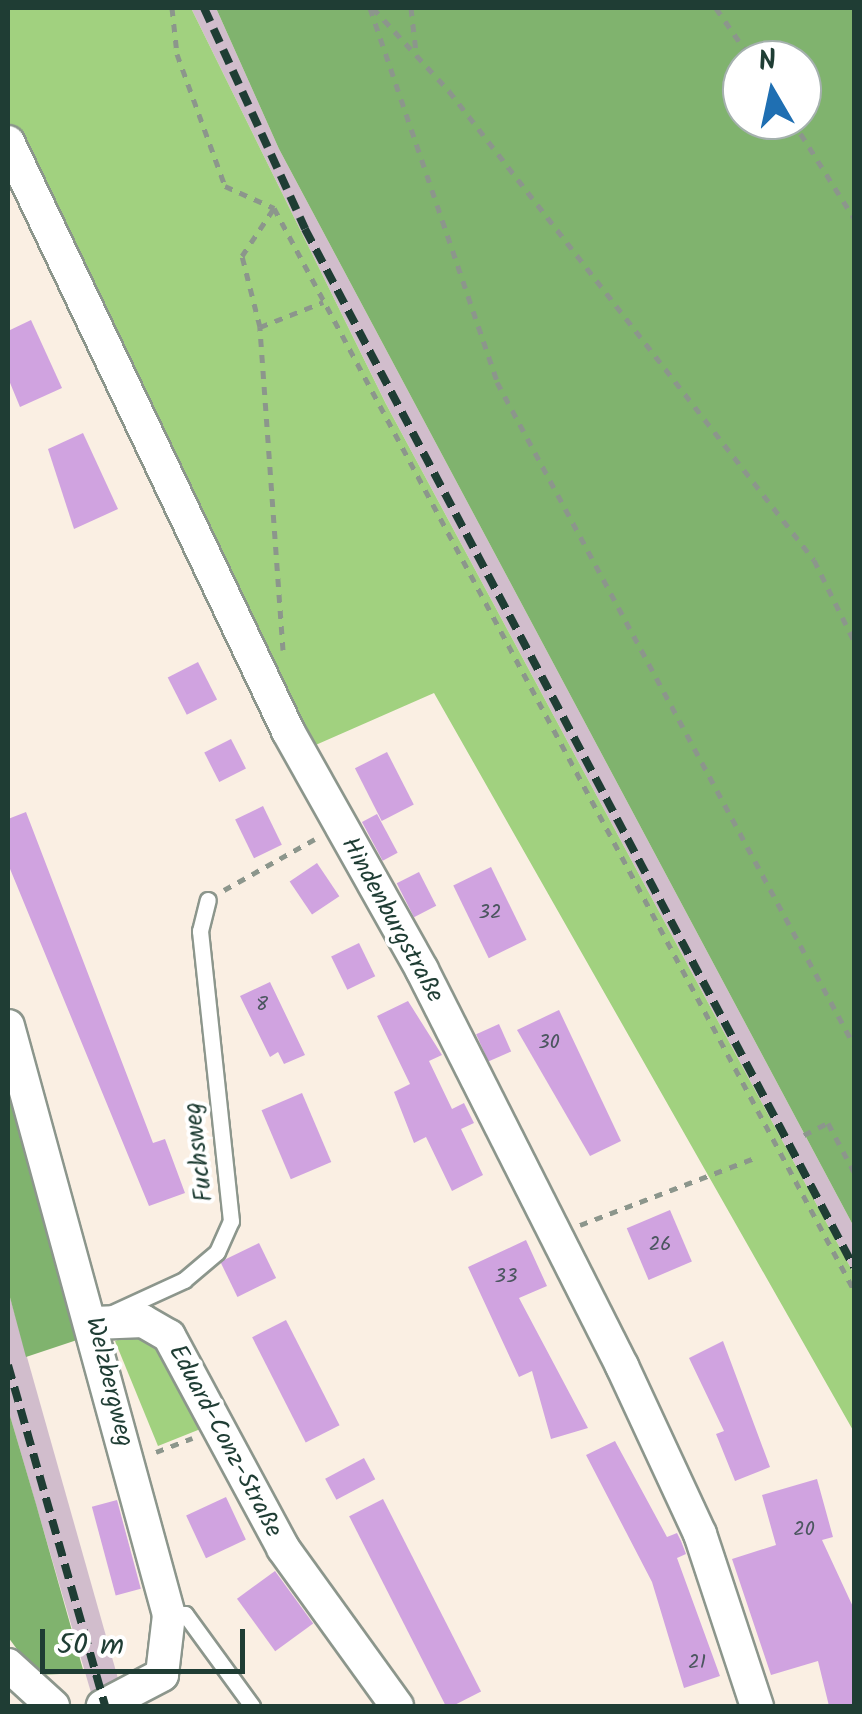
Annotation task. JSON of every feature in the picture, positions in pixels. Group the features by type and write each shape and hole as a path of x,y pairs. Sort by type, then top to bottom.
{"street":[{"name":"Hindenburgstraße","path":"8,142 339,825 554,1235 700,1534 757,1706"},
{"name":"Welzbergweg","path":"8,1026 95,1322 168,1615 162,1675 102,1706"},
{"name":"Eduard-Conz-Straße","path":"95,1322 143,1320 169,1336 283,1548 398,1706"},
{"path":"8,1666 52,1706"}],"lane":[{"name":"Fuchsweg","path":"95,1322 117,1303 184,1280 217,1252 231,1221 200,930 208,900"},
{"path":"168,1615 185,1614 252,1706"}],"path":[{"path":"172,8 177,54 225,186 274,208 854,1290"},
{"path":"371,8 416,55 814,560 854,641"},
{"path":"371,8 497,382 854,1045"},
{"path":"411,8 416,55"},
{"path":"716,8 738,40"},
{"path":"805,140 854,218"},
{"path":"274,208 242,256 260,327 285,672"},
{"path":"260,327 323,302"},
{"path":"208,900 339,825"},
{"path":"804,1135 828,1122 854,1172"},
{"path":"554,1235 757,1157"},
{"path":"142,1457 219,1429"}],"shaded area":[{"path":"191,8 216,8 279,149 854,1227 854,1274 386,404"},
{"path":"8,1290 121,1689 92,1696 8,1409"}],"green space":[{"path":"8,8 191,8 386,404 854,1274 854,1432 434,693 286,758 8,164"},
{"path":"216,8 854,8 854,1227 279,149"},
{"path":"8,1077 86,1337 26,1357 8,1290"},
{"path":"135,1333 162,1346 208,1426 158,1446 115,1341"},
{"path":"8,1409 84,1673 36,1675 8,1637"}],"building":[{"path":"31,320 62,388 20,407 8,378 8,331"},
{"path":"83,433 118,509 74,529 48,449"},
{"path":"198,662 217,699 187,715 168,677"},
{"path":"231,739 246,768 219,782 204,753"},
{"path":"387,752 414,805 382,821 355,768"},
{"path":"263,806 282,845 254,858 235,820"},
{"path":"26,812 153,1143 165,1139 185,1193 149,1206 8,864 8,819"},
{"path":"377,814 398,853 383,861 362,822"},
{"path":"317,863 339,896 312,915 290,881"},
{"path":"491,867 527,940 489,958 453,885"},
{"path":"419,872 436,906 414,917 397,883"},
{"path":"359,943 375,976 347,990 331,957"},
{"path":"270,982 305,1055 284,1064 278,1052 270,1057 240,996"},
{"path":"408,1001 442,1055 429,1061 452,1109 464,1103 474,1123 461,1129 483,1175 452,1191 426,1137 414,1143 394,1092 410,1084 377,1016"},
{"path":"559,1010 621,1141 590,1156 517,1030"},
{"path":"499,1024 511,1051 488,1062 476,1034"},
{"path":"302,1093 331,1162 291,1179 261,1110"},
{"path":"670,1210 692,1262 649,1280 627,1228"},
{"path":"526,1240 547,1286 519,1298 588,1428 551,1439 532,1371 519,1377 468,1267"},
{"path":"259,1243 276,1278 237,1297 220,1262"},
{"path":"286,1320 340,1425 306,1442 252,1337"},
{"path":"723,1341 770,1467 735,1481 716,1434 724,1431 689,1358"},
{"path":"615,1441 667,1537 677,1533 681,1541 686,1554 677,1558 720,1676 684,1688 652,1582 586,1455"},
{"path":"364,1458 375,1479 336,1500 325,1479"},
{"path":"817,1479 833,1537 822,1540 854,1609 854,1706 829,1706 818,1661 771,1675 732,1559 776,1545 762,1495"},
{"path":"226,1497 246,1540 206,1558 186,1516"},
{"path":"383,1499 481,1691 446,1706 349,1516"},
{"path":"117,1500 141,1589 116,1596 92,1507"},
{"path":"275,1571 313,1624 275,1651 237,1599"}],"railway":[{"path":"204,8 305,229 854,1267"},
{"path":"8,1365 105,1706"}]}
